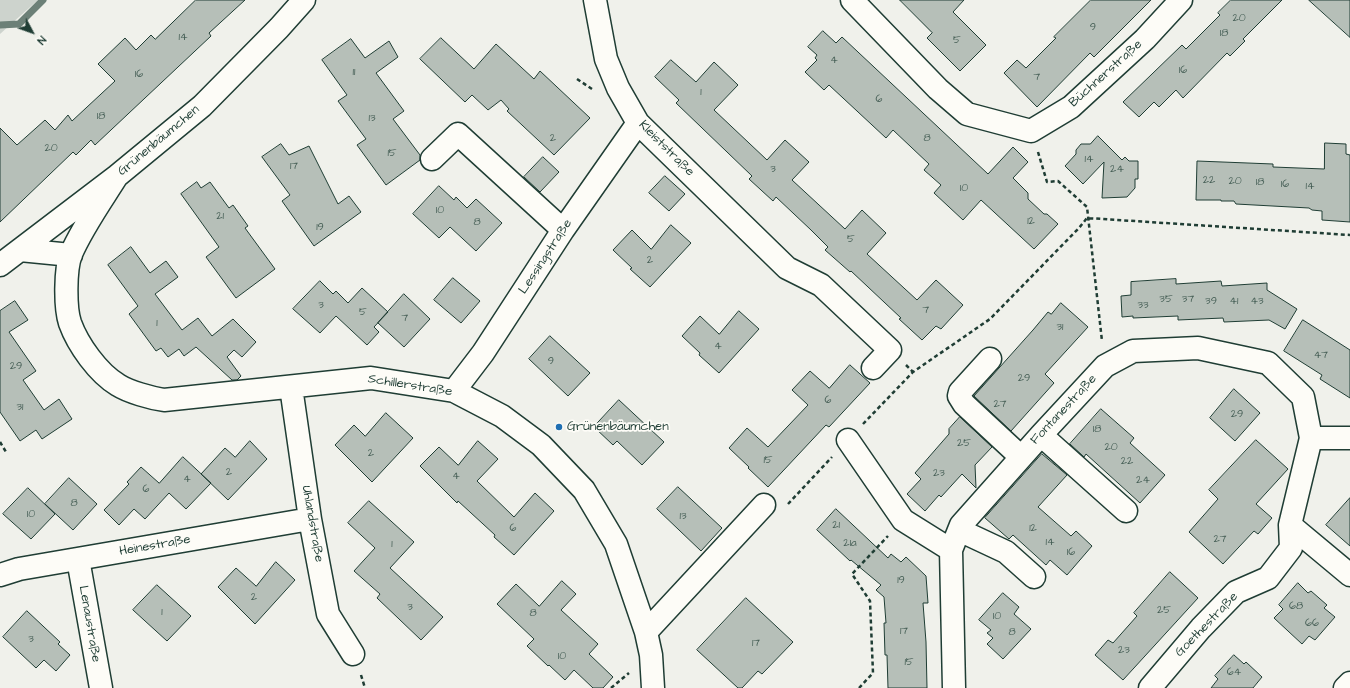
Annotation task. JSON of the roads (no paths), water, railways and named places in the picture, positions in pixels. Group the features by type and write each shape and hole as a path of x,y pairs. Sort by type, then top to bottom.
{"street":[{"name":"Grünenbäumchen","path":"0,264 117,176 202,106 280,28 304,0"},
{"name":"Kleiststraße","path":"595,0 606,59 618,88 638,123 787,268 821,285 890,350 873,368"},
{"name":"Büchnerstraße","path":"852,0 938,89 967,114 1031,131 1071,107 1145,39 1181,0"},
{"name":"Lessingstraße","path":"454,391 483,353 563,230 638,123"},
{"path":"432,159 458,134 563,230"},
{"name":"Schillerstraße","path":"117,176 91,218 71,255 66,288 70,323 86,353 95,365 119,386 147,397 164,400 371,378 454,391 502,416 541,445 584,490 616,544 646,632 651,654 653,688"},
{"path":"20,250 71,255"},
{"name":"Fontanestraße","path":"954,688 951,550 961,525 1105,366 1133,351 1198,348 1268,363 1303,397 1311,438"},
{"path":"990,359 960,392 959,396 964,404 1021,457"},
{"name":"Uhlandstraße","path":"291,387 310,518 328,614 353,654"},
{"path":"1041,435 1126,511"},
{"path":"1311,438 1350,438"},
{"name":"Goethestraße","path":"1150,688 1201,628 1236,592 1268,578 1291,548 1290,525 1311,438"},
{"path":"842,446 903,520 951,550"},
{"path":"646,632 775,506"},
{"name":"Heinestraße","path":"0,575 19,569 310,518"},
{"path":"1290,525 1350,575"},
{"path":"959,530 1006,552 1034,577"},
{"name":"Lenaustraße","path":"78,559 101,688"},
{"path":"1345,688 1350,683"}],"waterway":[{"path":"0,25 19,24 43,0"}],"place":[{"name":"Grünenbäumchen","path":"559,427"}]}
